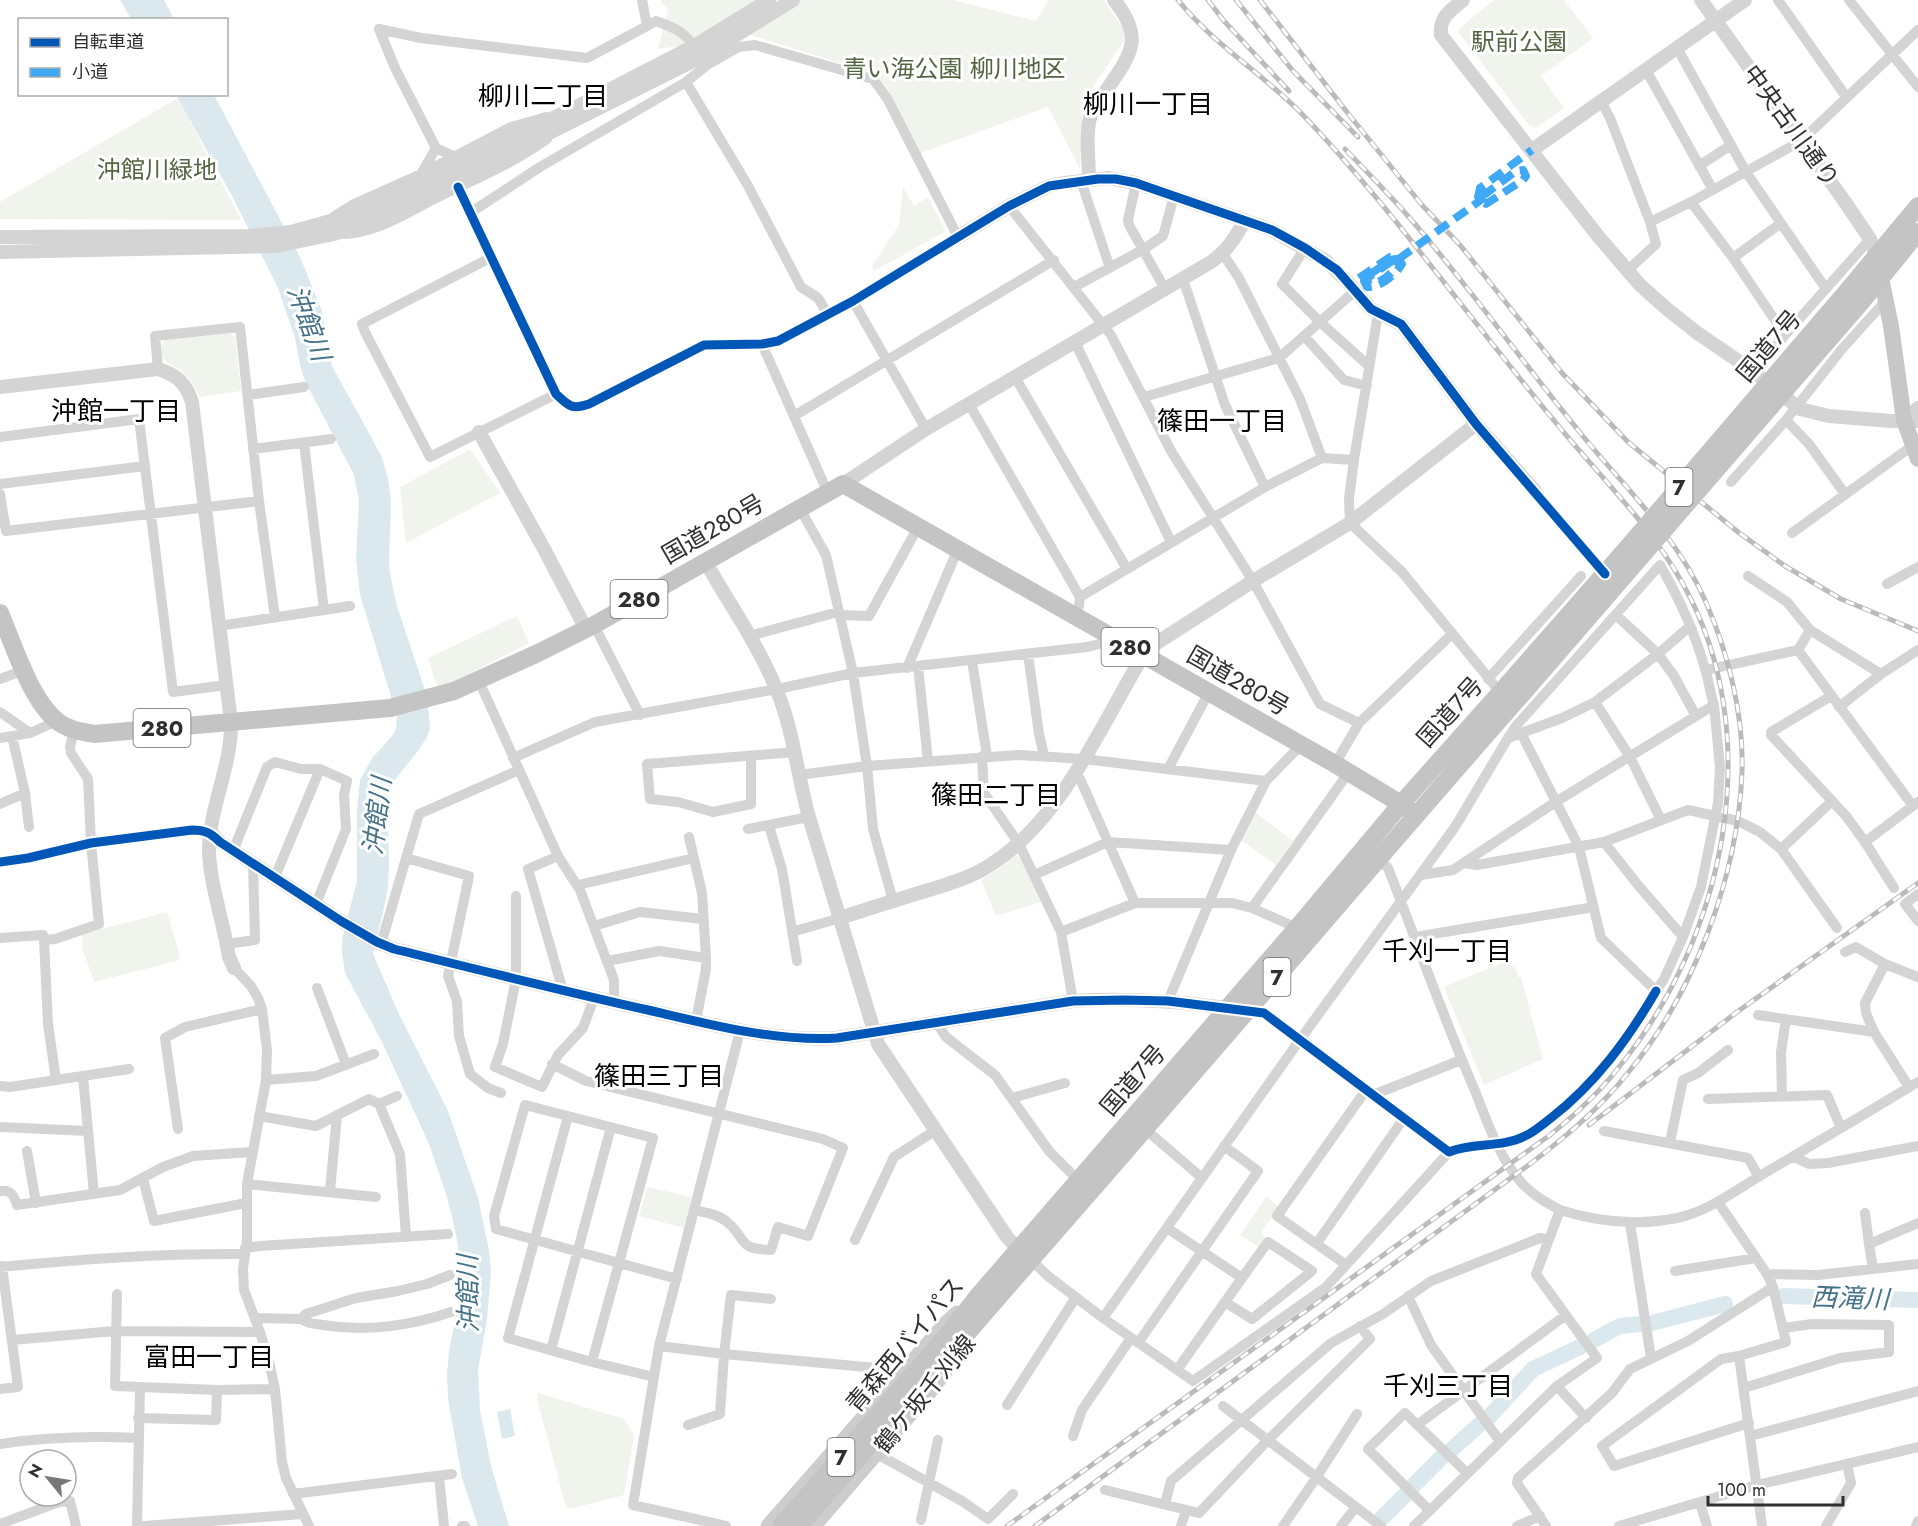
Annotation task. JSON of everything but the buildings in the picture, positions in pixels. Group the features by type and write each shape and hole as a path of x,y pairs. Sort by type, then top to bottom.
{"highway":[{"name":"国道7号","path":"1408,810 1488,733 1504,687 1855,295 1873,247 1918,206"},
{"name":"国道7号","path":"1025,1255 1145,1129 1248,1011 1504,687 1855,295 1881,276 1918,232"},
{"name":"国道280号","path":"0,613 44,710 74,731 94,734 393,707 428,699 478,681 590,627 835,487 958,549 1342,768 1408,810"},
{"name":"国道7号","path":"1025,1255 1078,1180 1297,928 1371,853"},
{"name":"青森西バイパス","path":"799,1526 904,1387 978,1296 1025,1255"},
{"name":"青森西バイパス","path":"782,1526 904,1387 1025,1255"}],"main road":[{"path":"1873,247 1887,299 1915,452"},
{"name":"鶴ケ坂千刈線","path":"814,1526 932,1389 968,1341 1022,1278 1025,1255"},
{"name":"鶴ケ坂千刈線","path":"768,1526 904,1387"}],"street":[{"path":"642,0 647,26"},
{"path":"0,237 252,241 276,246 320,225 354,204 421,174 511,127 579,109 696,45 769,0"},
{"path":"320,225 355,214 579,109 700,57 793,0"},
{"path":"1110,268 1085,180 1091,114 1129,51 1133,38 1128,20 1114,0"},
{"path":"1463,0 1445,15 1440,25 1441,35 1627,271 1652,296 1680,320 1755,372 1795,406 1805,411 1829,416 1911,421 1918,408"},
{"name":"中央古川通り","path":"1701,0 1873,247"},
{"path":"1532,150 1745,0"},
{"path":"1778,0 1847,98"},
{"path":"1849,0 1918,87"},
{"path":"455,157 436,148 395,68 379,29 433,39 587,58 656,21 688,36 707,65"},
{"path":"1650,222 1801,141 1918,30"},
{"path":"470,213 540,167 686,82 707,65 739,46 755,45 873,79 887,98 958,237"},
{"path":"1677,48 1746,172 1826,289"},
{"path":"1646,70 1713,190"},
{"path":"686,82 747,184 801,287 818,298 828,315"},
{"path":"1601,101 1610,118 1650,222 1656,244 1627,271"},
{"path":"294,237 355,234 399,217 533,149 567,124 579,109"},
{"path":"334,234 365,223 415,200 567,124"},
{"path":"1699,166 1731,145"},
{"path":"421,174 436,148"},
{"path":"458,188 556,394 569,406 577,408 704,345 762,344 778,341 853,301 1009,206 1049,186 1108,178 1136,183 1272,230 1305,248 1337,270 1364,302 1378,313 1401,324 1476,424 1605,574"},
{"path":"1136,183 1128,220 1129,225 1165,289"},
{"path":"1074,287 1144,249 1163,236 1174,196"},
{"path":"1691,202 1733,258 1785,335"},
{"path":"1009,206 1105,325 1171,451 1253,581 1320,704 1359,723"},
{"path":"762,344 795,416 835,487 926,429 1223,254 1233,242 1245,220"},
{"path":"1733,258 1781,223"},
{"path":"0,252 252,241"},
{"path":"1755,372 1826,289 1873,247"},
{"path":"1305,248 1282,284 1369,366"},
{"path":"1223,254 1239,278 1300,399 1322,458"},
{"path":"490,258 363,324 365,332 430,457 556,394"},
{"path":"795,416 1054,260"},
{"path":"1183,279 1225,405 1265,487"},
{"path":"1144,398 1215,375 1279,358 1356,290"},
{"path":"1731,482 1786,420 1842,349 1887,299"},
{"path":"853,301 926,429"},
{"path":"1378,313 1354,460 1349,498 1350,524 1402,572 1452,634 1504,687 1581,576"},
{"path":"158,369 155,336 240,327 259,501 275,617"},
{"path":"1304,336 1344,380 1367,386"},
{"path":"1075,342 1171,543"},
{"path":"0,387 158,369 180,379 188,389 192,402 231,722 230,742 216,801 209,850 229,957 234,968 251,986 262,1009 267,1050 266,1080 247,1184 244,1290 269,1360 275,1389 282,1462 286,1478 309,1526"},
{"path":"1016,377 1127,569"},
{"path":"248,395 304,387"},
{"path":"969,404 1080,597 1079,606 1073,616"},
{"path":"0,437 139,419 172,692 226,685"},
{"path":"1786,420 1809,444 1845,494"},
{"path":"792,932 977,873 1002,858 1038,824 1076,773 1144,654 1152,646 1253,581 1350,524 1476,424"},
{"path":"478,432 640,715"},
{"path":"253,449 331,439"},
{"path":"304,443 324,610"},
{"path":"1792,533 1845,494 1915,452"},
{"path":"1080,597 1265,487 1322,458 1354,460"},
{"path":"0,484 145,466"},
{"path":"0,494 6,531 259,501"},
{"path":"799,507 826,555 853,673 867,766 873,829 893,901"},
{"path":"749,636 839,614 868,616 918,527"},
{"path":"928,760 912,667 958,549"},
{"path":"705,561 777,689 796,752 809,817 878,1044 1007,1237 1048,1276 1103,1318 1192,1381 1326,1287 1449,1152 1461,1147 1503,1143 1525,1137 1564,1107 1585,1089 1623,1044 1639,1020 1664,979 1683,937 1701,887 1718,803 1719,767 1714,705 1706,670 1677,594 1660,565 1516,726 1475,796 1421,875 1299,1041 1103,1318"},
{"path":"1887,584 1918,567"},
{"path":"1748,576 1787,602 1810,630 1881,674"},
{"path":"219,626 350,606"},
{"path":"1616,615 1658,654 1674,676 1696,716"},
{"path":"1505,742 1595,702 1658,654 1690,626"},
{"path":"1706,670 1798,650 1810,630"},
{"path":"1252,908 1342,768 1359,723 1452,634"},
{"path":"513,758 596,722 853,673 1087,647 1099,644 1110,636"},
{"path":"1798,650 1839,707 1915,804 1865,842"},
{"path":"1839,707 1881,674 1918,650"},
{"path":"1028,654 1044,755"},
{"path":"972,660 984,756 984,793 1019,844 1061,932 1073,1001"},
{"path":"0,679 24,669"},
{"path":"478,681 558,856 578,885 614,980 614,1002"},
{"path":"1168,769 1209,692"},
{"path":"1831,696 1770,734 1846,816 1894,888"},
{"path":"1595,702 1630,757 1661,820"},
{"path":"1421,875 1452,870 1557,801 1714,705"},
{"path":"0,712 30,733"},
{"path":"0,738 30,733 57,721"},
{"path":"44,940 55,939 99,924 91,843 88,779 71,753 70,747 74,731"},
{"path":"1488,733 1505,742"},
{"path":"1521,733 1579,847 1601,938 1656,991"},
{"path":"12,736 26,793 29,827"},
{"path":"1168,1001 1232,850 1266,781 1301,745"},
{"path":"751,757 751,804 713,812 678,802 650,800 647,764 796,752"},
{"path":"799,775 928,760 1044,755 1266,781"},
{"path":"233,850 267,767 275,762 301,769 320,769 347,781 346,829 316,904"},
{"path":"275,877 320,769"},
{"path":"379,943 419,814 519,770"},
{"path":"1076,773 1135,903"},
{"path":"0,804 26,793"},
{"path":"1781,849 1832,801"},
{"path":"1463,863 1477,865 1604,842 1688,810 1746,824 1760,832 1781,849 1838,928"},
{"path":"748,829 809,817"},
{"path":"769,826 782,869 797,960"},
{"path":"0,862 28,858 91,843 203,830 211,833 220,842 344,923 394,949 740,1031 821,1039 1073,1001 1168,1001 1264,1013 1449,1152"},
{"path":"689,837 702,893 706,958 696,1022"},
{"path":"1034,875 1108,842 1232,850"},
{"path":"1604,842 1683,937"},
{"path":"1371,853 1388,868 1461,1060 1496,1142 1518,1178 1542,1201 1560,1210 1598,1220 1630,1223 1679,1218 1718,1202 1914,1084 1874,1032 1866,1013 1865,1003 1885,964"},
{"path":"558,856 528,869 564,991"},
{"path":"406,858 470,876 448,976 457,1001 459,1036 470,1074 488,1088 501,1093"},
{"path":"578,885 694,858"},
{"path":"227,944 255,940 253,863"},
{"path":"1918,894 1905,904 1918,921"},
{"path":"516,896 516,979 503,1044 495,1067 542,1086 558,1055 583,1028 594,998"},
{"path":"1061,932 1135,903 1232,903 1252,908 1297,928"},
{"path":"1415,937 1594,907"},
{"path":"594,926 640,912 703,919"},
{"path":"0,938 43,935 48,1024 56,1080"},
{"path":"1845,952 1856,947 1885,964 1918,977"},
{"path":"608,961 659,951 706,958"},
{"path":"317,988 346,1064"},
{"path":"178,1129 165,1038 185,1027 262,1009"},
{"path":"1758,1016 1874,1032"},
{"path":"1782,1096 1781,1052 1786,1019"},
{"path":"937,1023 946,1037 995,1075 1049,1151 1078,1180"},
{"path":"726,1526 633,1505 659,1346 740,1031"},
{"path":"1670,1142 1683,1080 1698,1073 1728,1050"},
{"path":"266,1080 316,1076 374,1054"},
{"path":"1345,1264 1277,1216 1369,1092 1461,1060"},
{"path":"552,1064 586,1081 823,1139 843,1148 808,1236 778,1227 771,1250 754,1249 748,1247 721,1218 694,1210"},
{"path":"0,1086 10,1087 129,1069"},
{"path":"83,1077 94,1194"},
{"path":"1012,1098 1065,1083"},
{"path":"1708,1099 1827,1095 1841,1128"},
{"path":"379,1104 397,1096"},
{"path":"259,1116 316,1126 369,1099 379,1104 400,1154 406,1237"},
{"path":"592,1362 620,1264 653,1138 525,1105 494,1216 496,1229 536,1239 620,1264 677,1279"},
{"path":"330,1191 337,1115"},
{"path":"568,1116 508,1338 654,1377"},
{"path":"1317,1243 1404,1118"},
{"path":"0,1127 88,1131"},
{"path":"551,1350 612,1127"},
{"path":"1145,1129 1202,1178"},
{"path":"855,1240 894,1157 936,1130"},
{"path":"1604,1131 1748,1158 1759,1177"},
{"path":"1073,1436 1082,1410 1203,1252 1258,1171 1224,1146"},
{"path":"1794,1157 1809,1164 1828,1163 1918,1146"},
{"path":"27,1151 36,1203"},
{"path":"0,1191 13,1195 17,1205 120,1190 163,1167 193,1156 252,1152"},
{"path":"143,1179 154,1221 246,1203"},
{"path":"247,1184 376,1197"},
{"path":"1718,1202 1767,1274 1773,1287 1786,1342 1739,1356 1720,1359 1602,1446 1614,1466 1749,1423"},
{"path":"1414,1526 1499,1440 1557,1386 1597,1358 1536,1274 1560,1210"},
{"path":"1865,1213 1874,1269"},
{"path":"1869,1244 1918,1222"},
{"path":"1630,1223 1652,1358"},
{"path":"1167,1228 1242,1278"},
{"path":"0,1389 18,1387 1,1267 99,1258 245,1251 260,1246 448,1234"},
{"path":"1164,1504 1171,1481 1331,1343 1383,1314 1431,1281 1540,1238 1549,1240"},
{"path":"1177,1370 1225,1302 1242,1278 1268,1242 1312,1271 1252,1318 1225,1302"},
{"path":"1675,1271 1756,1258"},
{"path":"1767,1274 1818,1275 1918,1264"},
{"path":"301,1319 306,1314 356,1298 398,1292 450,1275"},
{"path":"1546,1526 1517,1482 1518,1478 1612,1393 1630,1369 1688,1341 1773,1287"},
{"path":"117,1294 115,1386 217,1390 275,1389"},
{"path":"688,1425 720,1414 731,1295 771,1299"},
{"path":"1408,1296 1431,1345 1499,1440"},
{"path":"1007,1405 1076,1297"},
{"path":"255,1318 301,1319 306,1322 337,1327 382,1327 411,1323 451,1312"},
{"path":"1417,1425 1566,1315"},
{"path":"1744,1388 1840,1358 1889,1352 1889,1325 1812,1324 1784,1328"},
{"path":"1105,1490 1199,1513 1268,1440 1370,1339 1360,1326"},
{"path":"12,1340 115,1331 260,1332"},
{"path":"659,1346 888,1369 904,1387"},
{"path":"1739,1356 1762,1526"},
{"path":"1557,1386 1586,1418"},
{"path":"137,1526 140,1387"},
{"path":"138,1418 216,1420 217,1390"},
{"path":"1750,1436 1918,1391"},
{"path":"1223,1406 1381,1526"},
{"path":"1430,1510 1368,1449 1405,1413 1467,1473"},
{"path":"1283,1526 1357,1414"},
{"path":"0,1444 41,1438 138,1438"},
{"path":"921,1520 939,1440"},
{"path":"1619,1526 1647,1522 1757,1485 1918,1447"},
{"path":"876,1454 962,1501 988,1519 1013,1494"},
{"path":"1826,1526 1851,1483 1847,1464"},
{"path":"293,1494 452,1474"},
{"path":"439,1476 444,1526"},
{"path":"0,1524 59,1502 70,1501 76,1526"},
{"path":"1700,1503 1707,1526"},
{"path":"1341,1526 1356,1507"},
{"path":"1181,1526 1186,1510"},
{"path":"144,1526 302,1514"},
{"path":"1517,1526 1540,1516"},
{"path":"1916,1526 1918,1521"}],"green space":[{"name":"青い海公園 柳川地区","path":"660,0 953,0 1036,21 1049,0 1103,0 1123,28 1124,41 1083,102 1080,169 1048,107 920,153 887,87 872,73 751,35 658,49 668,10"},
{"name":"駅前公園","path":"1494,0 1564,0 1593,38 1541,76 1564,108 1536,128 1529,125 1459,33 1460,28"},
{"name":"沖館川緑地","path":"178,98 241,220 0,219 0,202"},
{"path":"903,187 914,206 928,197 946,231 874,271 872,266 899,225"},
{"path":"230,333 235,337 241,391 200,397 186,375 162,357 165,340"},
{"path":"469,450 500,493 406,543 400,487"},
{"path":"517,616 529,643 438,690 428,658"},
{"path":"1255,812 1293,841 1276,865 1241,840"},
{"path":"1016,855 1021,859 1041,902 996,916 981,880"},
{"path":"167,912 180,956 177,961 94,982 82,947 83,934"},
{"path":"1506,961 1516,969 1518,977 1521,977 1543,1059 1484,1085 1444,987"},
{"path":"647,1187 692,1197 684,1228 639,1216"},
{"path":"1266,1197 1279,1207 1261,1233 1265,1237 1259,1247 1240,1235"},
{"path":"538,1393 624,1419 634,1435 624,1495 570,1509 566,1507 537,1399"}],"water":[{"path":"120,0 164,0 173,18 130,18"},
{"name":"沖館川","path":"177,96 215,96 300,257 322,311 332,366 382,457 388,479 391,500 389,563 391,579 397,606 425,690 430,728 418,751 397,777 387,794 388,886 373,954 399,1014 448,1111 478,1198 489,1250 491,1272 487,1320 478,1370 480,1410 491,1466 509,1526 478,1526 462,1478 448,1399 447,1375 461,1272 458,1245 446,1194 429,1144 382,1042 345,973 342,953 342,939 357,881 357,811 360,780 373,757 392,736 396,729 397,716 360,595 356,559 359,500 354,475 305,381 295,338 278,288 232,196"},
{"path":"510,1409 515,1436 502,1439 497,1412"}],"waterway":[{"name":"西滝川","path":"1783,1296 1918,1300"},
{"name":"西滝川","path":"1652,1323 1725,1304"},
{"name":"西滝川","path":"1594,1340 1620,1326 1640,1324"},
{"name":"西滝川","path":"1489,1417 1533,1369 1580,1347"},
{"name":"西滝川","path":"1451,1450 1479,1425"},
{"name":"西滝川","path":"1413,1486 1442,1457"},
{"name":"西滝川","path":"1381,1519 1406,1494"}],"railway":[{"path":"1007,1526 1569,1120 1619,1067 1656,1015 1686,958 1708,897 1723,834 1728,769 1724,705 1709,643 1683,584 1662,550 1549,414 1410,239 1329,143 1286,98 1206,31 1178,0"},
{"path":"1208,0 1224,21 1289,91"},
{"path":"1236,0 1293,71 1358,137"},
{"path":"1260,0 1422,205 1460,245 1562,373 1628,442 1738,532 1785,566 1841,599 1918,631"},
{"path":"1035,1526 1534,1161 1595,1110 1627,1074 1673,1008 1708,932 1722,892 1732,852 1739,812 1742,772 1737,706 1721,641 1693,576 1665,533 1560,408 1431,243 1345,149"},
{"path":"1589,1125 1737,1012 1918,883"}],"marked path":[{"path":"1485,197 1484,195 1516,171 1523,170 1526,176 1523,180 1486,204 1478,197 1480,188 1532,150"},
{"path":"1359,278 1390,257 1397,257 1402,264 1392,276 1382,283 1367,287 1364,281 1366,277 1391,260 1396,259 1399,264 1386,277 1373,284 1369,284 1367,280 1392,261 1395,262 1400,258 1485,197 1487,200"}],"cycle path":[{"path":"458,187 556,394 567,404 578,407 589,404 704,345 762,344 778,341 853,301 1009,206 1049,186 1098,179 1116,179 1136,183 1272,230 1305,248 1337,270 1371,309 1401,324 1476,424 1605,574"},
{"path":"0,862 28,858 91,843 192,830 204,831 341,921 394,949 694,1021 766,1035 814,1039 837,1038 1073,1001 1168,1001 1264,1013 1449,1152 1516,1140 1551,1118 1597,1075 1634,1026 1656,991"}],"district":[{"name":"柳川二丁目","path":"543,96"},
{"name":"柳川一丁目","path":"1148,104"},
{"name":"沖館一丁目","path":"116,411"},
{"name":"篠田一丁目","path":"1222,421"},
{"name":"篠田二丁目","path":"996,795"},
{"name":"千刈一丁目","path":"1447,951"},
{"name":"篠田三丁目","path":"659,1076"},
{"name":"富田一丁目","path":"209,1357"},
{"name":"千刈三丁目","path":"1448,1386"}]}
